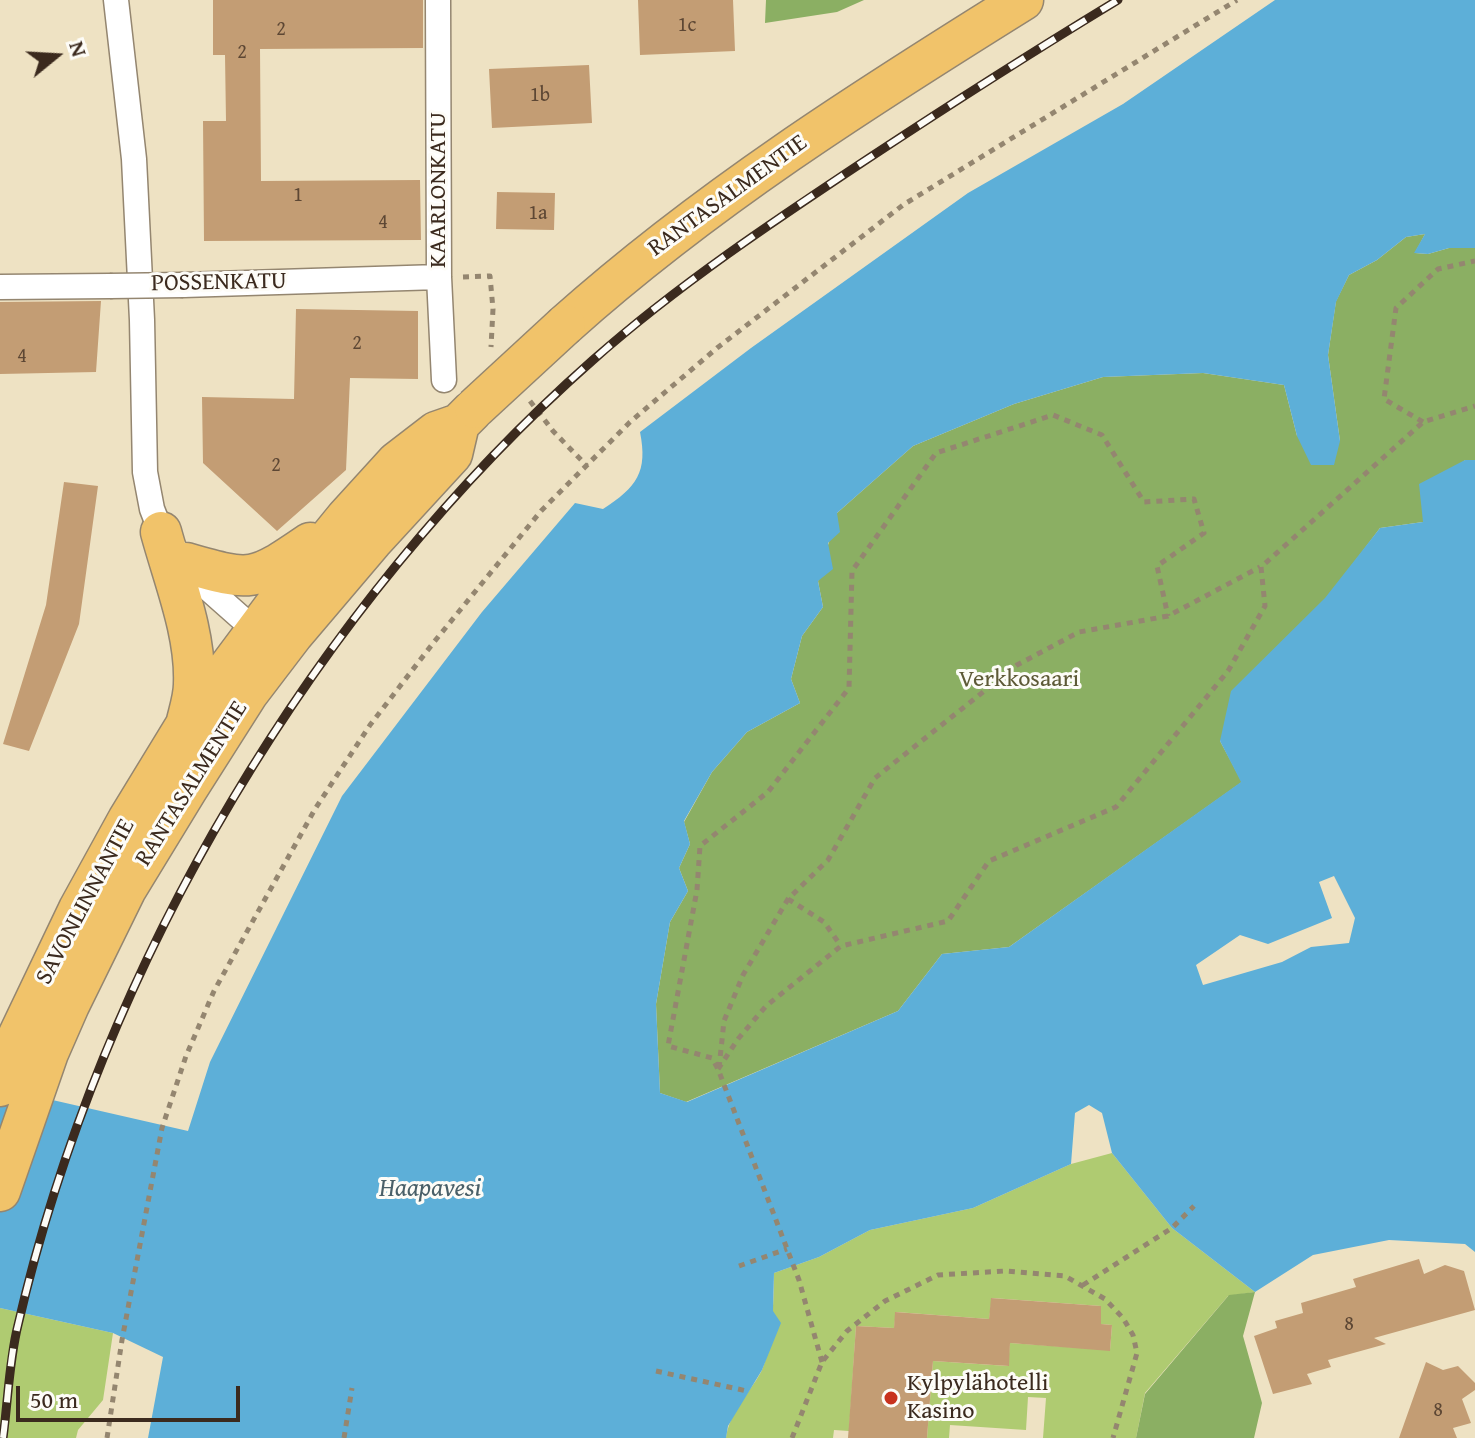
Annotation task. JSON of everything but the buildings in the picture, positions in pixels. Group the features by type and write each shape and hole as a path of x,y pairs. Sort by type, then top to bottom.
{"highway":[{"name":"RANTASALMENTIE","path":"0,1191 32,1047 240,705 267,642 346,518 397,462 436,432 467,416 565,325 667,238 795,146 1023,0"},
{"name":"RANTASALMENTIE","path":"186,725 372,541 452,454 467,416"},
{"path":"186,563 231,576 259,574 274,568 346,518"},
{"path":"161,532 193,660 194,686 186,725"},
{"name":"SAVONLINNANTIE","path":"0,1086 32,1047 79,909 186,725"}],"street":[{"path":"116,0 134,159 145,472 152,509 161,532 186,563 229,609 267,642"},
{"name":"KAARLONKATU","path":"438,0 439,277 444,380"},
{"name":"POSSENKATU","path":"0,287 439,277"}],"path":[{"path":"107,1438 162,1128 173,1090 214,991 323,797 370,725 434,642 541,511 630,422 717,348 903,205 1237,0"},
{"path":"1423,422 1384,399 1396,308 1438,269 1475,261"},
{"path":"490,276 493,309 491,349"},
{"path":"526,396 553,431 587,466"},
{"path":"718,1069 724,1021 743,975 788,899 828,860 875,778 1017,665 1079,632 1168,616 1261,567 1423,422 1475,406"},
{"path":"822,1362 799,1280 718,1069 712,1058 668,1046 697,890 700,846 768,792 849,688 852,571 936,453 1053,415 1102,435 1144,502 1194,499 1204,533 1157,566 1168,616"},
{"path":"718,1069 766,1006 841,946 948,921 989,861 1116,807 1228,671 1265,606 1261,567"},
{"path":"788,899 824,922 841,946"},
{"path":"1083,1285 1172,1228 1194,1206"},
{"path":"739,1266 787,1249"},
{"path":"792,1438 822,1362 847,1331 885,1301 938,1275 1005,1271 1065,1276 1105,1299 1123,1318 1133,1335 1137,1353 1113,1438"},
{"path":"656,1371 747,1391"},
{"path":"344,1438 352,1388"}],"green space":[{"path":"766,0 864,0 837,12 765,23"},
{"name":"Verkkosaari","path":"1425,234 1415,253 1475,248 1475,460 1465,460 1423,522 1380,528 1220,741 1242,782 1009,947 942,954 898,1011 686,1102 660,1093 656,1004 670,922 688,891 679,868 690,844 684,822 712,772 747,732 800,703 791,679 802,636 823,607 818,581 837,513 913,446 1014,404 1103,377 1203,373 1284,385 1297,436 1340,441 1328,355 1336,301 1349,275 1377,260 1406,237"},
{"path":"1112,1153 1172,1228 1255,1292 1228,1296 1145,1393 1136,1438 1043,1438 1046,1398 1028,1397 1026,1430 950,1425 949,1438 927,1438 933,1361 1008,1366 1010,1343 1110,1350 1112,1325 1101,1324 1101,1306 992,1298 989,1319 896,1312 894,1328 856,1326 849,1431 834,1430 833,1438 726,1438 735,1412 765,1363 772,1324 774,1273 819,1257 870,1230 973,1208 1071,1164"},
{"path":"1255,1292 1243,1336 1262,1403 1254,1438 1136,1438 1145,1394 1229,1295"},
{"path":"0,1308 113,1333 103,1400 78,1430 76,1438 0,1438"}],"water":[{"name":"Haapavesi","path":"1275,0 1475,0 1475,248 1414,253 1425,234 1406,237 1377,260 1349,275 1336,302 1328,355 1340,441 1334,465 1311,465 1297,436 1284,385 1203,373 1103,377 1014,404 913,446 837,513 840,532 828,543 833,569 818,581 823,607 802,636 791,679 800,703 747,732 712,772 684,821 690,844 679,868 688,891 670,922 656,1004 660,1093 687,1102 898,1011 942,954 1009,947 1241,782 1220,741 1231,691 1325,598 1380,528 1423,522 1419,484 1465,460 1475,460 1475,1252 1465,1244 1389,1240 1313,1255 1255,1292 1172,1228 1112,1153 1102,1113 1089,1105 1075,1113 1071,1164 973,1208 870,1230 819,1257 774,1273 773,1311 781,1323 762,1370 728,1426 726,1438 148,1438 163,1357 113,1333 0,1308 0,1088 188,1131 210,1062 342,796 482,612 575,503 603,509 615,501 632,486 641,468 640,432 751,348 968,193 1123,104","holes":["1334,876 1355,918 1349,943 1311,947 1282,962 1203,985 1196,965 1240,935 1268,944 1332,918 1319,882"]}],"railway":[{"path":"3,1438 15,1339 55,1190 104,1057 163,926 233,799 311,678 398,563 492,457 593,360 659,305 833,182 1118,0"}],"place":[{"name":"Kylpylähotelli Kasino","path":"891,1398"}]}
